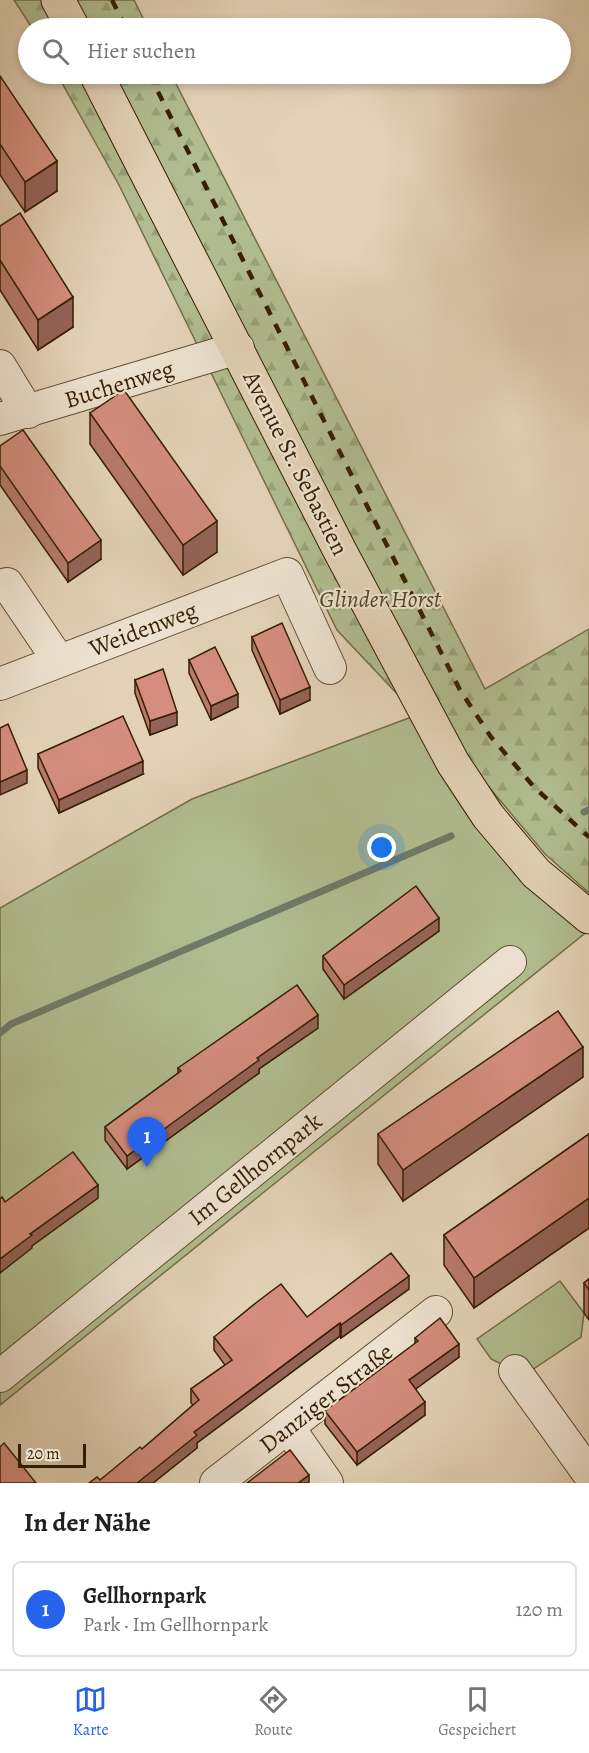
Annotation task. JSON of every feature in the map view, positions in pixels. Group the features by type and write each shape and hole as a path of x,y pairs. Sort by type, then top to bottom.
{"main road":[{"path":"58,0 68,18"},
{"name":"Avenue St. Sebastien","path":"101,84 340,551 453,763 488,816 536,873 589,917"}],"street":[{"name":"Buchenweg","path":"14,415 238,348"},
{"path":"0,366 14,415"},
{"name":"Weidenweg","path":"0,684 287,574 330,668"},
{"path":"8,584 59,661"},
{"name":"Im Gellhornpark","path":"0,1376 510,962"},
{"name":"Danziger Straße","path":"216,1483 436,1312"},
{"path":"515,1371 589,1474"},
{"path":"288,1427 327,1483"}],"green space":[{"path":"14,0 134,0 143,18 26,18"},
{"name":"Glinder Horst","path":"63,84 176,84 485,689 589,629 589,893 545,854 462,755 417,715 337,630 119,185"},
{"path":"417,715 589,930 0,1405 0,908 192,799"},
{"path":"560,1281 584,1313 581,1337 520,1378 515,1371 491,1359 477,1339"}],"building":[{"path":"0,76 57,161 25,182 0,144"},
{"path":"20,213 73,297 38,320 0,260 0,226"},
{"path":"124,390 217,521 183,545 90,413"},
{"path":"23,430 101,540 68,563 0,466 0,446"},
{"path":"282,623 310,687 280,700 252,637"},
{"path":"215,647 238,694 211,706 189,660"},
{"path":"163,669 177,712 150,721 135,680"},
{"path":"123,716 143,761 59,800 38,754"},
{"path":"8,724 27,770 0,782 0,728"},
{"path":"416,886 439,918 344,985 323,956"},
{"path":"297,985 318,1015 127,1156 105,1127 181,1071 178,1068"},
{"path":"558,1011 583,1047 403,1170 378,1134"},
{"path":"589,1134 589,1198 474,1278 444,1235"},
{"path":"73,1152 98,1185 30,1234 32,1235 0,1259 0,1199 2,1197 5,1202"},
{"path":"391,1253 409,1276 341,1325 340,1323 194,1432 197,1435 137,1483 89,1483 97,1477 100,1480 140,1447 142,1449 199,1400 191,1389 232,1360 214,1337 257,1302 281,1284 307,1317"},
{"path":"589,1279 589,1290 584,1283"},
{"path":"440,1318 459,1344 409,1380 425,1402 357,1452 325,1411 418,1341 415,1338"},
{"path":"4,1443 36,1483 0,1483 0,1447"},
{"path":"290,1450 309,1475 298,1483 247,1483"}],"waterway":[{"path":"584,812 589,810"},
{"path":"0,1033 11,1024 451,836"}],"railway":[{"path":"112,0 121,18"},
{"path":"154,84 460,690 491,737 535,788 589,837"}],"place":[{"name":"Gellhornpark","path":"147,1167"}]}
